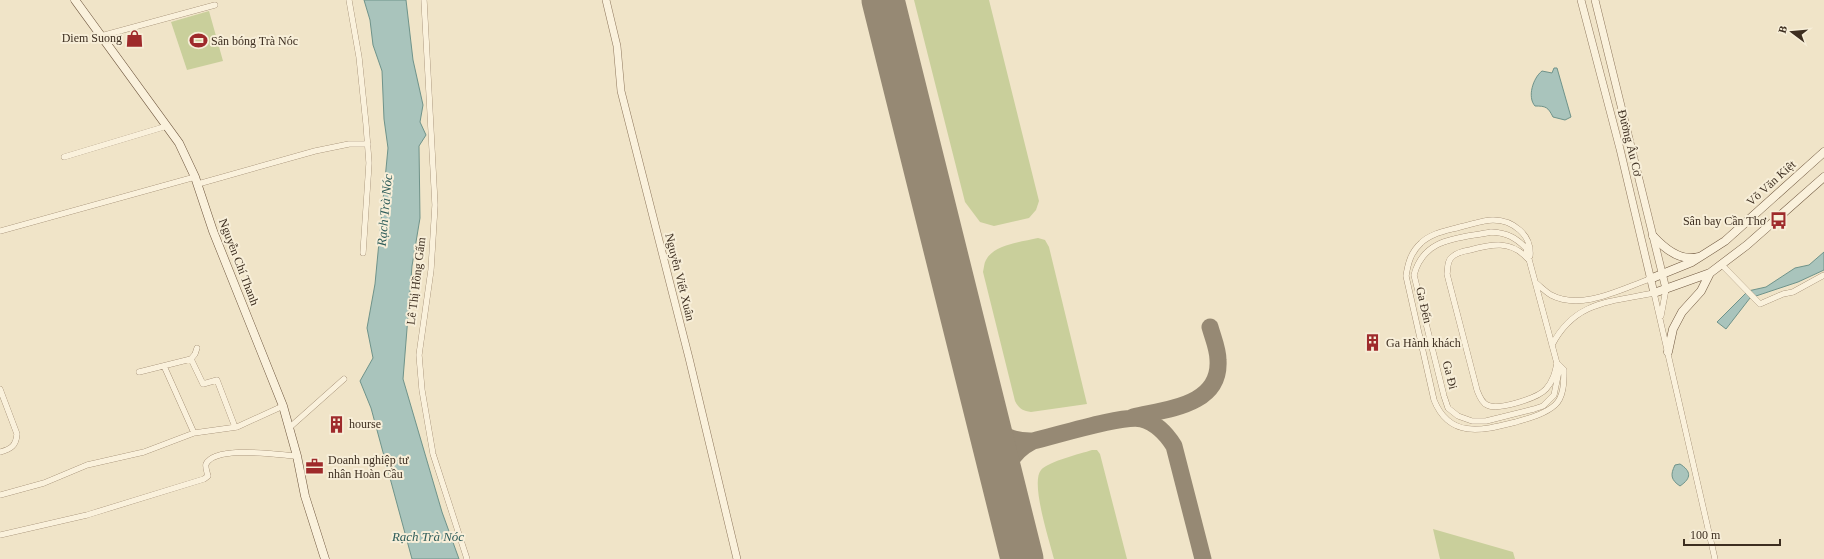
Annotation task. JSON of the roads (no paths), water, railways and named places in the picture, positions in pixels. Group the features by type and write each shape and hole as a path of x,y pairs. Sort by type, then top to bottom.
{"main road":[{"name":"Nguyễn Chí Thanh","path":"75,0 179,143 196,180 213,231 283,406 297,456 305,496 325,559"},
{"name":"Võ Văn Kiệt","path":"1650,279 1705,255 1725,241 1824,152"},
{"path":"1654,293 1710,273 1722,265 1824,177"},
{"path":"1653,236 1664,247 1676,254 1695,258 1705,255"},
{"path":"1668,352 1673,329 1682,312 1701,291 1710,273"}],"street":[{"path":"349,0 355,28 368,144 369,163 363,253"},
{"name":"Lê Thị Hồng Gấm","path":"424,0 435,205 430,270 419,355 422,390 433,454 467,559"},
{"name":"Nguyễn Viết Xuân","path":"606,0 617,46 621,91 689,358 737,559"},
{"name":"Đường Âu Cơ","path":"1581,0 1620,149 1654,293"},
{"name":"Đường Âu Cơ","path":"1595,0 1666,289"},
{"path":"101,36 215,4"},
{"path":"64,157 167,126"},
{"path":"0,231 314,151 348,144 368,144"},
{"path":"1620,149 1631,146"},
{"name":"Ga Đến","path":"1529,260 1530,248 1526,236 1510,224 1502,221 1491,220 1437,233 1427,237 1411,256 1406,276 1434,400 1442,415 1462,428 1485,430 1529,418 1540,414 1556,404 1564,384 1564,370 1557,362"},
{"name":"Ga Đi","path":"1529,260 1526,248 1517,239 1509,235 1491,232 1437,244 1427,250 1417,262 1414,275 1448,408 1458,416 1472,422 1486,421 1543,406 1554,395 1559,371 1557,362"},
{"path":"1502,244 1512,246 1522,252 1529,260 1536,283 1557,362 1552,381 1546,390 1530,398 1496,407 1488,406 1483,403 1477,390 1447,274 1449,261 1453,255 1489,245 1502,244"},
{"path":"1722,265 1760,304 1783,294 1793,292 1824,275"},
{"path":"1536,283 1552,295 1566,299 1581,300 1598,298 1650,279"},
{"path":"1660,318 1666,289"},
{"path":"1552,345 1559,332 1568,321 1582,311 1596,306 1654,293 1715,559"},
{"path":"139,372 191,359 197,348"},
{"path":"191,359 203,384 217,380 235,427"},
{"path":"164,366 194,433"},
{"path":"289,428 344,380"},
{"path":"0,389 17,434 14,446 0,452"},
{"path":"0,495 44,483 87,465 144,452 194,433 247,424 283,406"},
{"path":"0,535 87,515 204,479 208,476 205,466 216,456 238,452 297,456"}],"water":[{"name":"Rạch Trà Nóc","path":"364,0 406,0 413,60 423,105 420,122 426,135 419,146 420,218 412,266 403,379 442,512 459,559 412,559 371,408 360,381 373,358 367,328 375,284 388,148 384,119 382,71 373,45 370,20"},
{"path":"1554,68 1557,68 1571,117 1565,120 1553,117 1550,111 1542,106 1535,106 1531,98 1532,88 1539,74 1542,71 1552,73"},
{"path":"1824,252 1824,270 1798,282 1750,298 1726,329 1717,322 1748,291 1766,287 1795,268 1809,265"},
{"path":"1680,464 1686,469 1689,475 1687,480 1680,486 1673,479 1672,472 1675,465"}],"place":[{"name":"Diem Suong","path":"135,38"},
{"name":"Sân bóng Trà Nóc","path":"198,41"},
{"name":"Sân bay Cần Thơ","path":"1779,221"},
{"name":"Ga Hành khách","path":"1373,343"},
{"name":"hourse","path":"336,424"},
{"name":"Doanh nghiệp tư nhân Hoàn Cầu","path":"315,467"}]}
